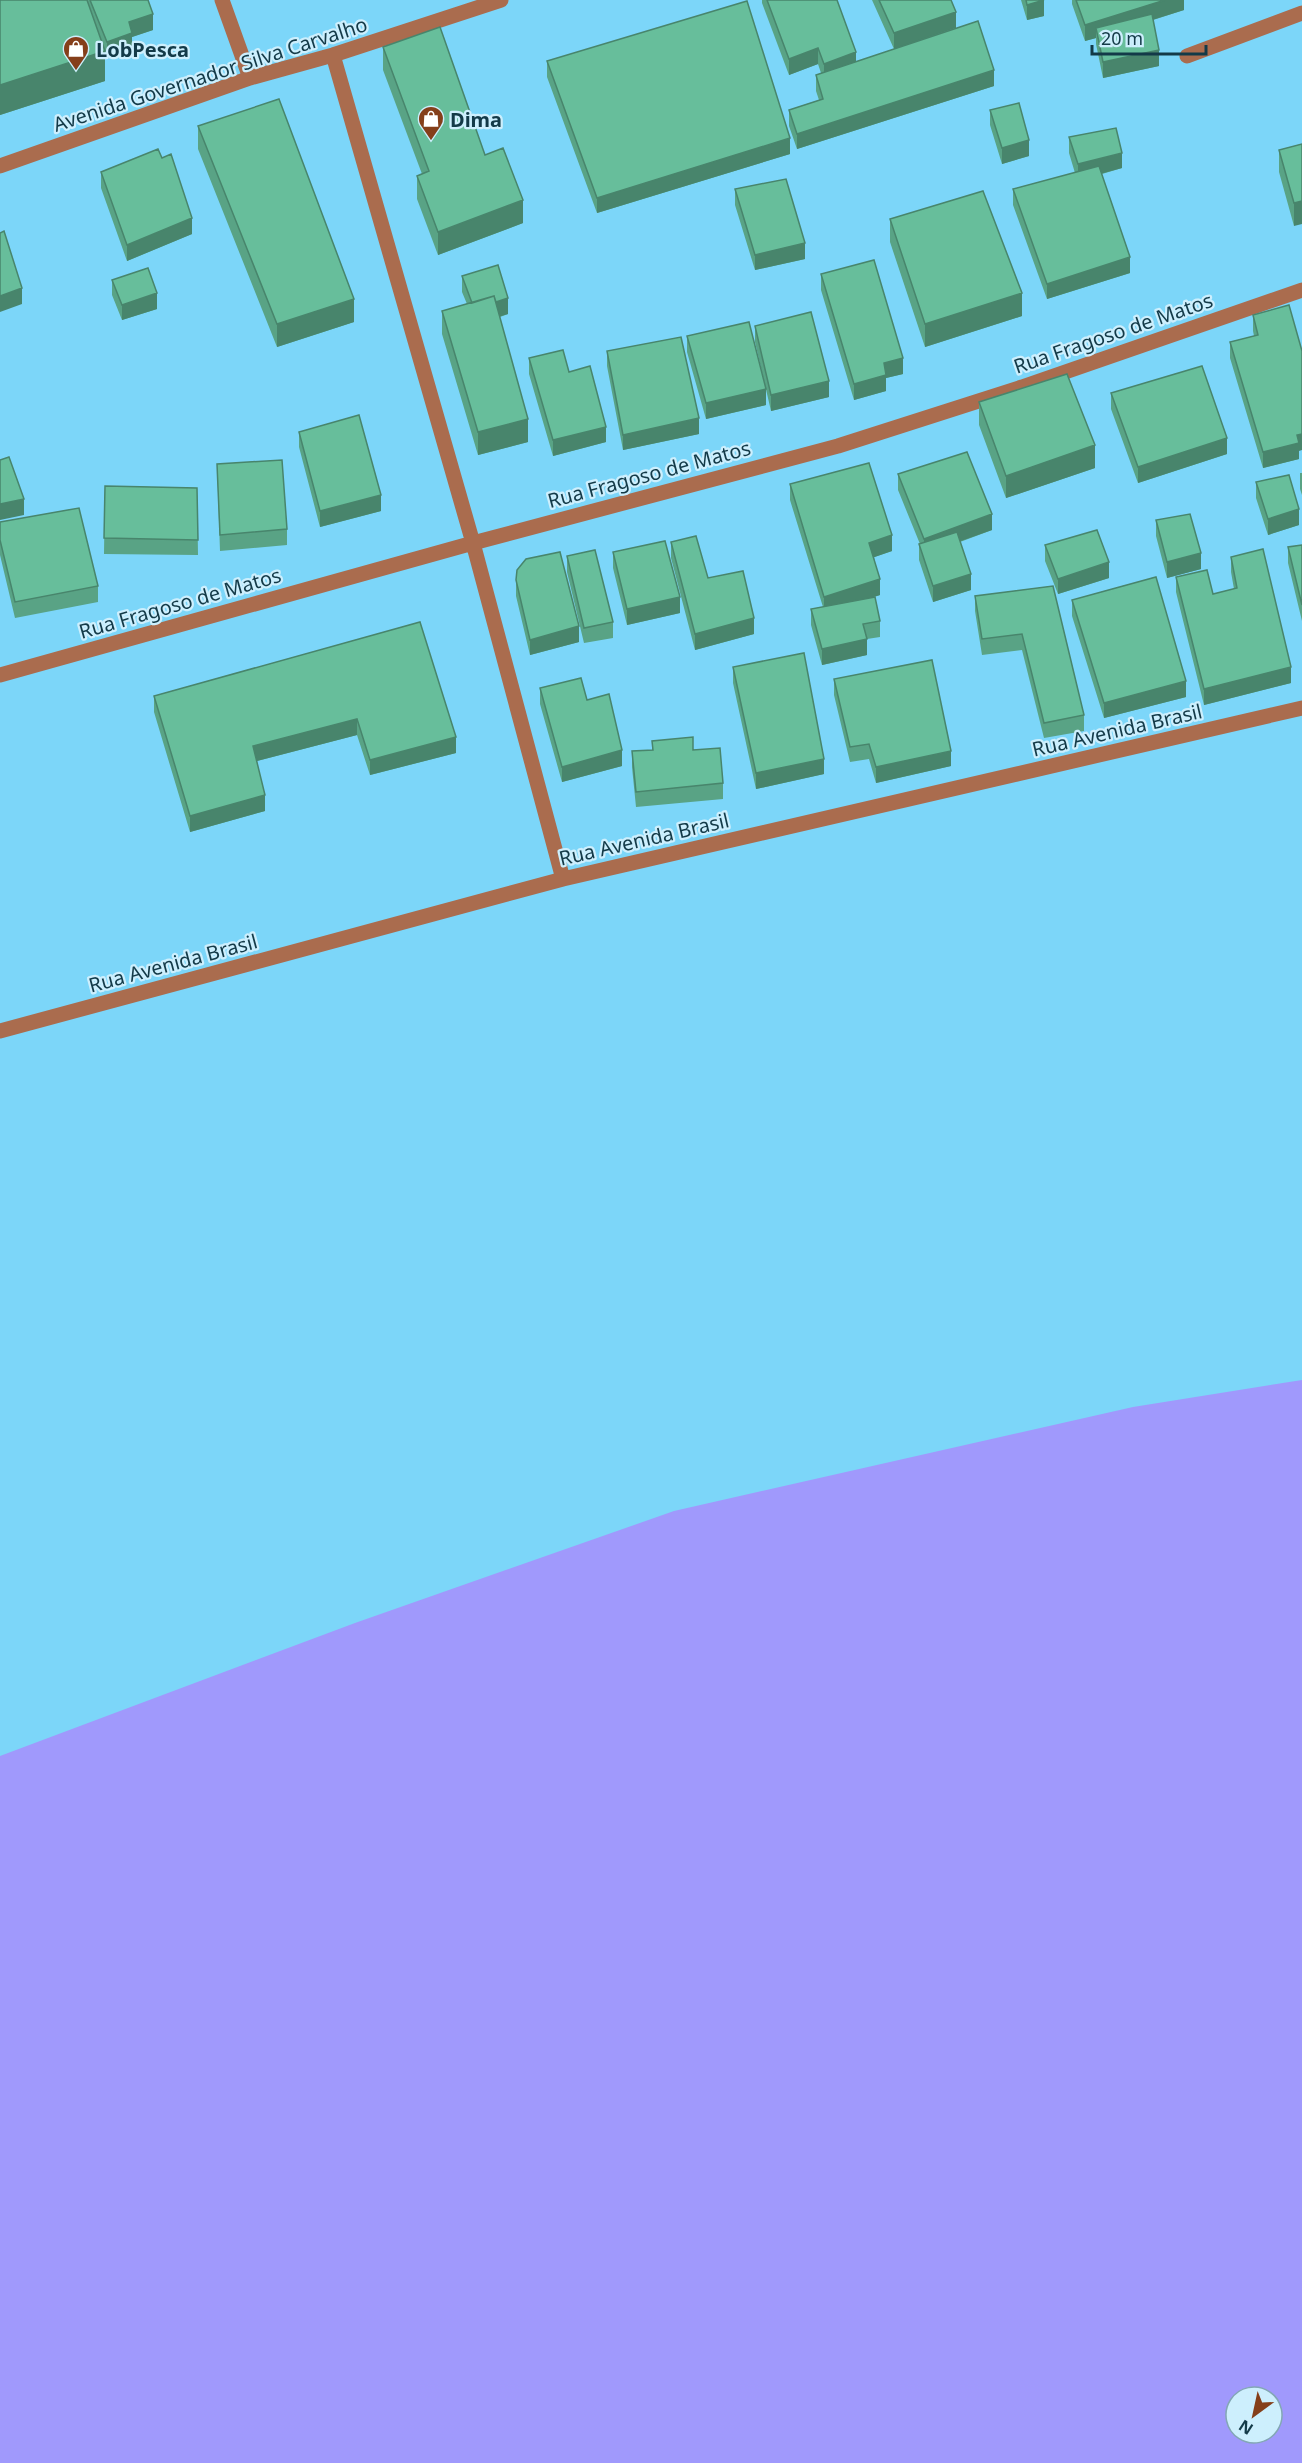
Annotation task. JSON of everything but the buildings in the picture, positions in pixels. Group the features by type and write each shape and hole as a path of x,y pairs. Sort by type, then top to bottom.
{"street":[{"path":"222,0 250,78"},
{"name":"Avenida Governador Silva Carvalho","path":"0,166 250,78 333,56 501,0"},
{"path":"1187,56 1302,13"},
{"path":"333,56 472,543 563,879"},
{"name":"Rua Fragoso de Matos","path":"0,675 472,543 838,446 1022,387 1302,290"},
{"name":"Rua Avenida Brasil","path":"0,1031 563,879 1302,708"}],"shaded area":[{"path":"1302,1380 1302,2463 0,2463 0,1756 355,1623 674,1511 1133,1407"}],"place":[{"name":"LobPesca","path":"76,72"},
{"name":"Dima","path":"431,142"}]}
